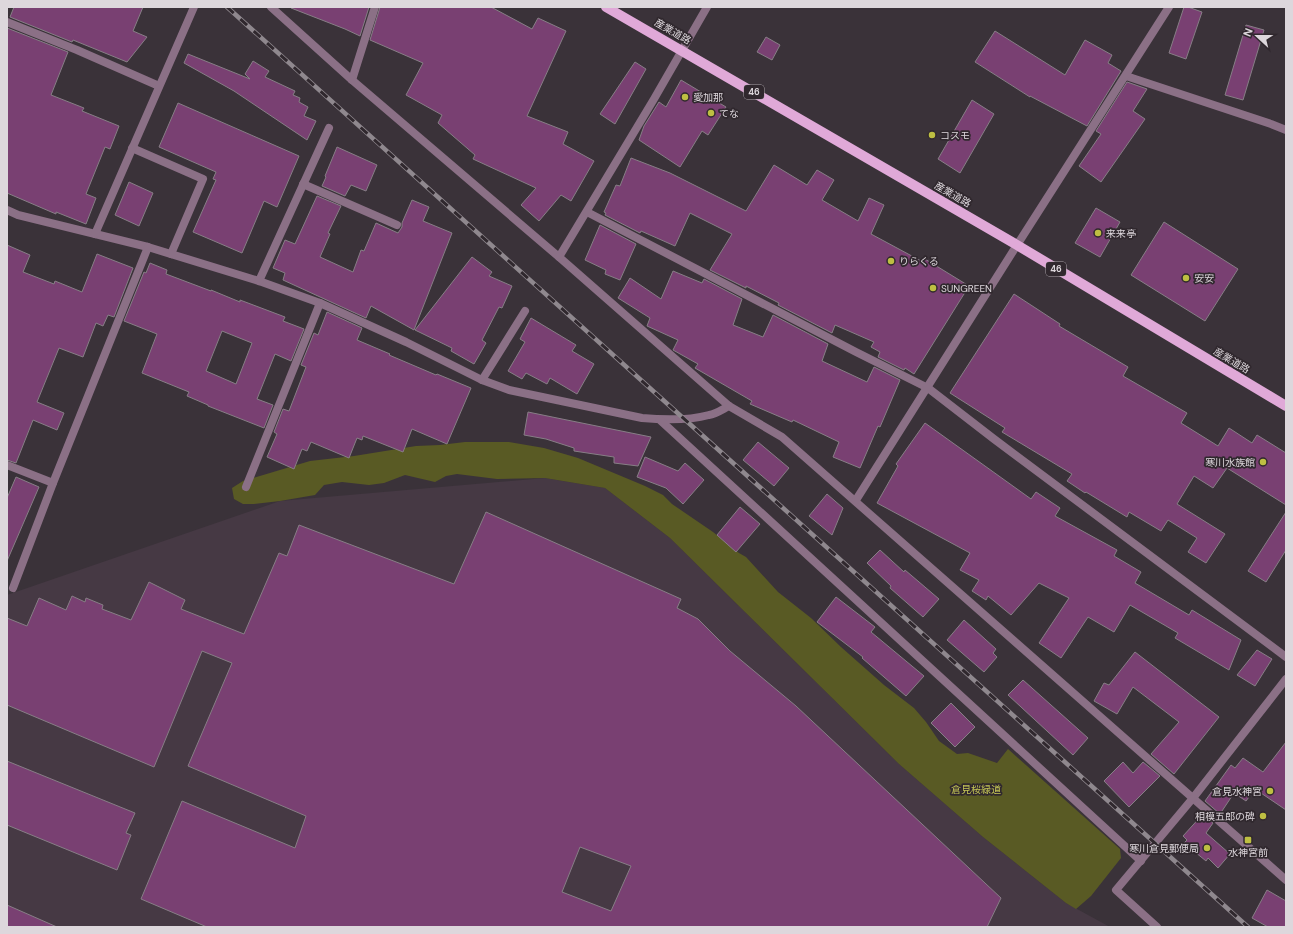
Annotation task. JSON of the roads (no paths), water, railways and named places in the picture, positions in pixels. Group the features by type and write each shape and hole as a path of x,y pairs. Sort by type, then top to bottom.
{"main road":[{"name":"産業道路","path":"606,7 1016,245 1286,406"}],"street":[{"path":"95,234 194,7"},
{"path":"271,7 352,80 559,257 729,406 782,437 856,500 1286,880"},
{"path":"352,80 375,7"},
{"path":"559,257 707,7"},
{"path":"856,500 928,388 1016,245 1169,7"},
{"path":"7,22 77,50 159,86"},
{"path":"1126,76 1286,130"},
{"path":"259,281 329,128"},
{"path":"132,148 203,179 171,254"},
{"path":"303,184 398,225"},
{"path":"7,210 18,215 148,247 259,281 320,304 406,342 482,380 509,390 642,418 660,420 686,419 710,415 729,406"},
{"path":"587,212 928,388 1286,657"},
{"path":"13,588 53,483 148,247"},
{"path":"246,487 320,304"},
{"path":"482,380 525,311"},
{"path":"660,420 1141,861"},
{"path":"7,465 53,483"},
{"path":"1157,927 1116,890 1193,798 1286,680"}],"railway":[{"path":"227,7 1248,927"}],"place":[{"name":"愛加那","path":"685,97"},
{"name":"てな","path":"711,113"},
{"name":"コスモ","path":"932,135"},
{"name":"来来亭","path":"1098,233"},
{"name":"りらくる","path":"891,261"},
{"name":"安安","path":"1186,278"},
{"name":"SUNGREEN","path":"933,288"},
{"name":"寒川水族館","path":"1263,462"},
{"name":"倉見水神宮","path":"1270,791"},
{"name":"相模五郎の碑","path":"1263,816"},
{"name":"水神宮前","path":"1248,840"},
{"name":"寒川倉見郵便局","path":"1207,848"}],"park label":[{"name":"倉見桜緑道","path":"976,789"}]}
